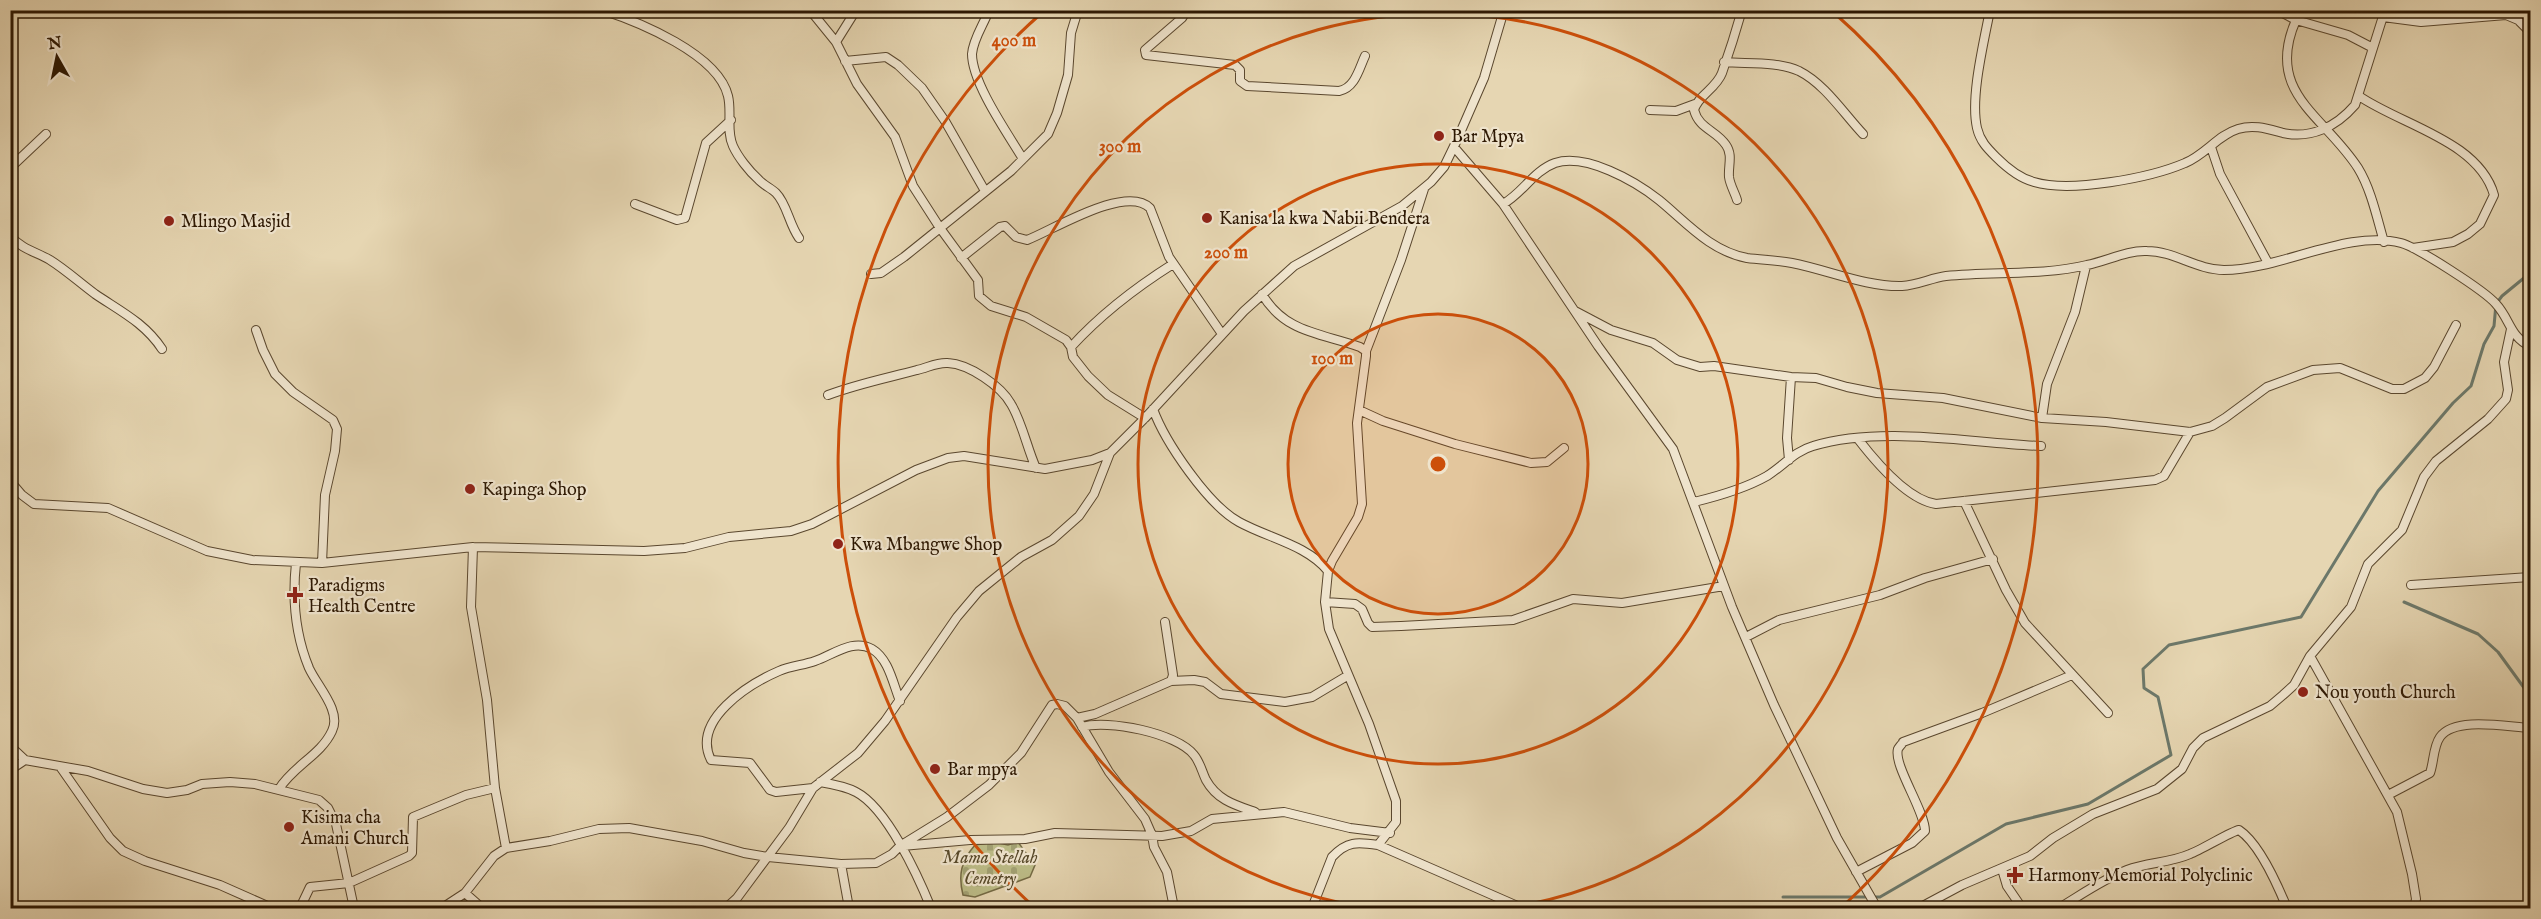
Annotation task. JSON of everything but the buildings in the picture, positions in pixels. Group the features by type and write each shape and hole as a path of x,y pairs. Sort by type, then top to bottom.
{"street":[{"path":"10,10 10,20"},
{"path":"602,10 637,21 687,49 711,68 728,95 731,144 758,180 777,194 785,207 791,227 799,238"},
{"path":"810,10 836,42 857,84 899,145 913,186 939,228 978,280 978,292 986,303 1045,326 1071,347 1073,357 1088,376 1108,395 1145,418"},
{"path":"836,42 856,10"},
{"path":"989,10 972,52 974,68 992,106 1023,159"},
{"path":"871,274 880,273 893,266 1023,159 1048,134 1068,75 1071,33 1078,10"},
{"path":"1187,10 1182,18 1145,50 1146,55 1235,65 1240,70 1240,81 1247,86 1339,91 1349,87 1353,82 1365,56"},
{"path":"726,909 789,828 813,788 858,753 900,701 957,617 979,591 1021,557 1052,540 1079,516 1094,494 1110,453 1222,334 1294,266 1402,206 1425,188 1444,167 1484,78 1504,10"},
{"path":"1650,110 1676,111 1695,104 1713,88 1722,74 1742,10"},
{"path":"1990,10 1978,80 1977,128 1985,147 2019,177 2047,186 2065,187 2157,172 2185,163 2211,147 2227,133 2241,128 2255,127 2304,135 2326,128 2346,115 2355,105 2384,14 2421,22 2506,15 2518,20 2530,32"},
{"path":"2277,10 2296,20 2348,35 2373,48"},
{"path":"2296,20 2289,36 2286,53 2289,77 2313,116 2326,128 2360,171 2384,242"},
{"path":"10,28 13,54 10,66"},
{"path":"845,61 886,57 898,65 922,88 945,121 985,191"},
{"path":"1724,62 1774,65 1799,71 1818,85 1863,134"},
{"path":"2359,96 2387,113 2444,140 2475,162 2491,184 2494,195 2480,224 2453,242 2413,248"},
{"path":"1695,104 1694,110 1701,125 1719,136 1727,146 1731,157 1729,179 1737,200"},
{"path":"635,204 677,220 685,218 706,143 731,120"},
{"path":"10,168 46,135"},
{"path":"1454,147 1503,204 1575,311 1667,440 1680,464 1724,586 1788,736 1877,909"},
{"path":"2211,147 2220,174 2268,263"},
{"path":"1503,204 1516,197 1525,185 1544,168 1558,162 1582,161 1600,167 1657,198 1707,241 1727,252 1746,258 1789,262 1892,286 1907,286 1946,276 2019,274 2086,266 2144,250 2172,255 2206,268 2223,270 2268,263 2345,243 2400,242 2480,290 2496,304 2518,340 2530,346"},
{"path":"1378,845 1390,833 1396,822 1396,801 1364,712 1347,676 1327,620 1325,602 1328,571 1339,547 1358,517 1362,504 1361,454 1357,433 1366,351 1401,260 1425,188"},
{"path":"961,258 1000,227 1005,226 1016,237 1027,240 1091,209 1137,201 1150,208 1173,264 1222,334"},
{"path":"10,236 18,244 50,260 98,296 140,323 162,349"},
{"path":"1071,347 1096,319 1173,264"},
{"path":"2042,418 2047,384 2075,312 2086,266"},
{"path":"1262,294 1284,321 1366,351"},
{"path":"1575,311 1611,330 1653,343 1677,360 1692,366 1714,366 1791,377 1816,378 1877,393 1943,398 2042,418 2106,422 2190,432 2212,426 2267,387 2313,370 2340,368 2392,389 2404,389 2425,378 2434,367 2456,325"},
{"path":"1919,909 1962,885 2030,856 2053,838 2093,814 2136,798 2164,784 2182,770 2193,748 2203,738 2270,706 2283,695 2298,680 2310,656 2351,607 2363,571 2368,564 2402,530 2424,477 2436,461 2488,419 2506,399 2508,390 2504,362 2511,329"},
{"path":"256,330 275,374 293,392 333,420 336,429 335,451 325,495 322,563"},
{"path":"828,394 883,377 938,364 952,364 989,381 1002,392 1018,418 1036,468"},
{"path":"1789,460 1787,438 1791,377"},
{"path":"1153,409 1172,446 1224,512 1275,540 1301,550 1320,562 1328,571"},
{"path":"1359,410 1383,421 1455,444 1532,463 1547,462 1564,448"},
{"path":"1858,439 1895,480 1924,503 1936,504 2155,480 2164,476 2190,432"},
{"path":"1694,502 1746,486 1768,475 1798,453 1813,446 1858,439 1903,438 2041,446"},
{"path":"10,481 22,495 34,504 108,508 207,551 252,560 322,563 473,547 644,551 685,548 729,537 790,531 812,524 916,470 948,458 964,456 1046,469 1078,464 1110,453"},
{"path":"1964,501 2006,590 2025,623 2108,713"},
{"path":"473,547 471,607 488,700 495,788 507,849"},
{"path":"1746,637 1779,620 1880,596 1925,578 1993,559"},
{"path":"279,789 301,763 322,747 333,730 335,719 309,669 300,643 293,591 296,563"},
{"path":"2411,585 2441,581 2472,582 2530,577"},
{"path":"1325,602 1355,604 1362,609 1372,627 1401,626 1513,620 1573,598 1622,603 1724,586"},
{"path":"1165,622 1173,675 1171,681"},
{"path":"813,788 776,792 770,790 750,763 711,760 708,729 712,721 738,696 767,677 846,648 864,646 882,657 900,701"},
{"path":"2310,656 2388,795 2404,835 2416,899 2414,909"},
{"path":"1856,872 1912,843 1925,831 1917,803 1897,758 1898,749 1904,742 2014,701 2072,675"},
{"path":"1077,718 1095,714 1171,681 1205,682 1221,694 1285,702 1312,697 1347,676"},
{"path":"442,909 465,893 494,856 507,849 550,842 599,829 629,828 702,841 768,857 841,864 876,862 892,855 900,846 947,817 989,785 1021,753 1052,705 1057,704 1065,706 1077,718 1110,772 1145,819 1154,847 1167,872 1174,909"},
{"path":"1082,727 1094,723 1114,725 1169,738 1194,754 1206,780 1220,797 1259,814"},
{"path":"2388,795 2430,773 2435,748 2447,731 2460,725 2530,728"},
{"path":"10,746 25,760 88,771 143,789 167,793 214,782 255,784 319,800 328,808 336,824 354,909"},
{"path":"10,770 25,760"},
{"path":"61,768 110,838 123,851 145,861 220,885 272,909"},
{"path":"820,782 846,788 866,799 876,810 916,872 931,909"},
{"path":"300,909 310,887 349,883 409,856 412,853 413,816 466,795 495,788"},
{"path":"900,846 915,847 970,840 1025,839 1055,833 1162,836 1191,831 1212,819 1284,812 1350,828 1390,833"},
{"path":"2059,909 2117,874 2178,859 2240,830 2253,845 2277,882 2287,909"},
{"path":"1312,909 1332,857 1350,843 1378,845 1522,909"},
{"path":"841,864 849,909"},
{"path":"2002,869 2007,886 2022,909"},
{"path":"465,893 482,909"},
{"path":"1497,909 1505,902"}],"green space":[{"name":"Mama Stellah Cemetry","path":"994,842 1008,845 1018,842 1035,865 1030,877 975,897 963,895 961,875 967,857 975,845"}],"waterway":[{"path":"1783,897 1880,897 2006,824 2088,804 2171,755 2158,697 2144,688 2143,669 2169,645 2301,617 2378,491 2453,403 2471,386 2484,344 2494,326 2496,304 2502,296 2530,273"},
{"path":"2404,602 2478,634 2498,652 2530,696"}],"place":[{"name":"Bar Mpya","path":"1439,136"},
{"name":"Kanisa la kwa Nabii Bendera","path":"1207,218"},
{"name":"Mlingo Masjid","path":"169,221"},
{"name":"Kapinga Shop","path":"470,489"},
{"name":"Kwa Mbangwe Shop","path":"838,544"},
{"name":"Paradigms Health Centre","path":"295,595"},
{"name":"Nou youth Church","path":"2303,692"},
{"name":"Bar mpya","path":"935,769"},
{"name":"Kisima cha Amani Church","path":"289,827"},
{"name":"Harmony Memorial Polyclinic","path":"2015,875"}]}
